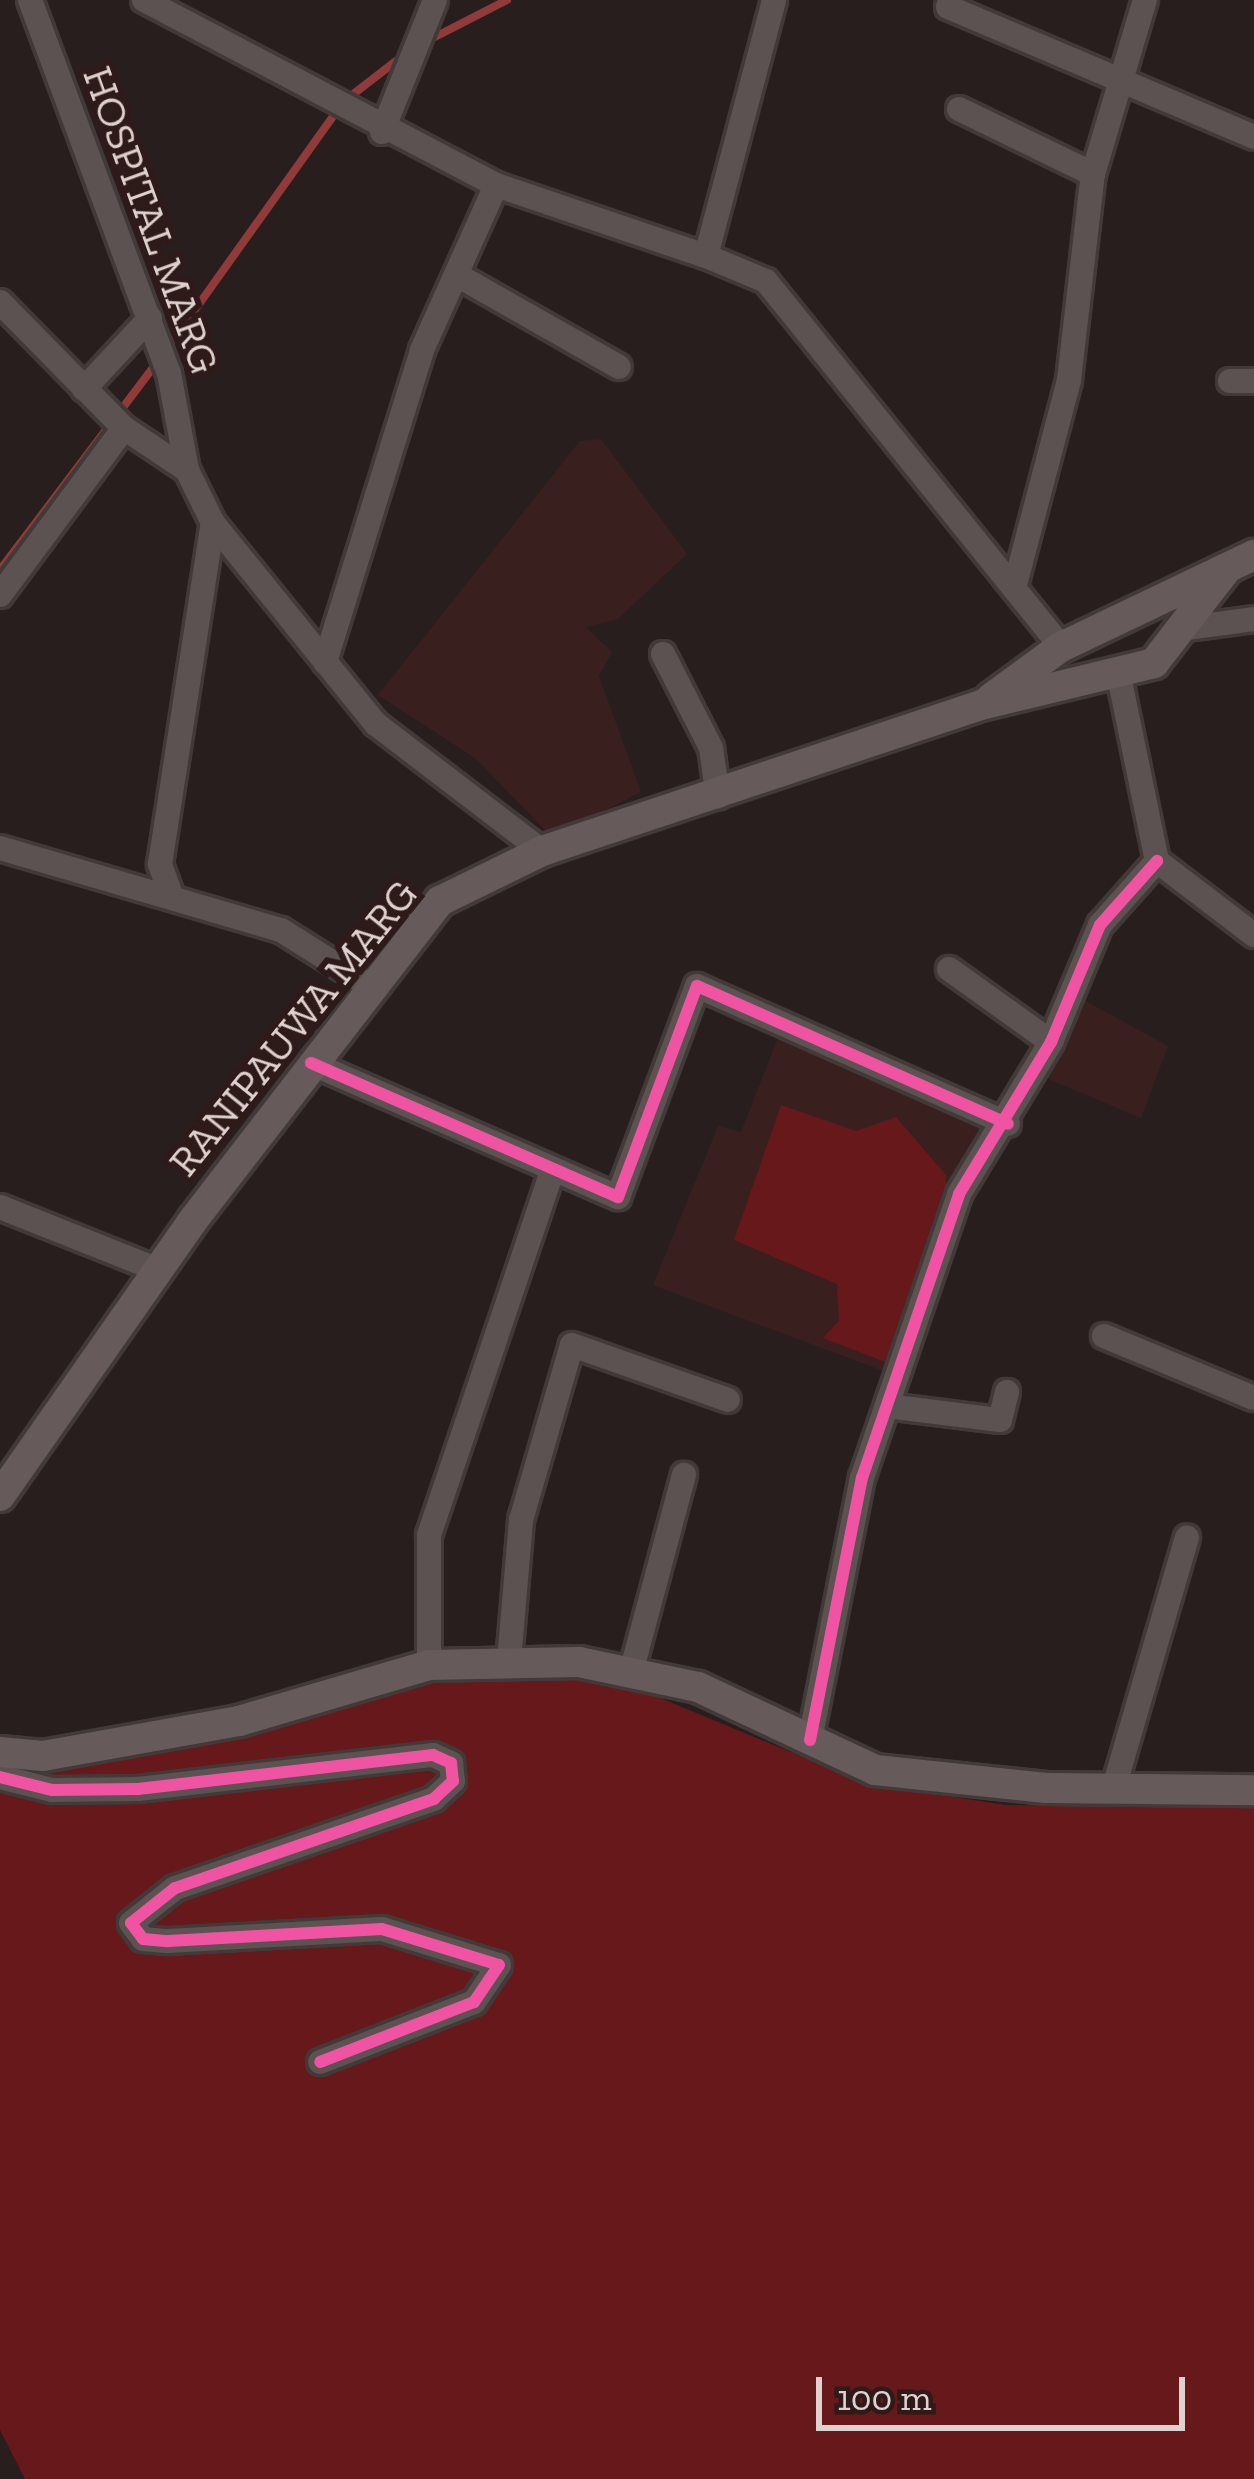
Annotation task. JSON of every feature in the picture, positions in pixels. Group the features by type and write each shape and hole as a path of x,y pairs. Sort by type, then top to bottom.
{"main road":[{"path":"981,705 1061,647 1254,555"},
{"path":"981,705 1119,676 1154,663 1187,628 1226,570"},
{"name":"RANIPAUWA MARG","path":"0,1496 311,1063 440,901 542,851 718,797 981,705"},
{"path":"0,1752 43,1756 239,1721 429,1665 509,1661 633,1665 875,1770 1114,1787 1254,1790"}],"street":[{"name":"HOSPITAL MARG","path":"30,0 150,318 187,470 213,523 376,724 542,851"},
{"path":"144,0 382,132 496,185 766,281 927,493 1016,581 1061,647"},
{"path":"382,132 435,0"},
{"path":"706,256 774,0"},
{"path":"1016,581 1069,380 1094,174 1145,0"},
{"path":"948,7 1118,86 1254,137"},
{"path":"959,109 1094,174"},
{"path":"325,662 366,512 496,185"},
{"path":"458,275 619,367"},
{"path":"0,302 124,428 187,470"},
{"path":"84,389 150,318"},
{"path":"0,595 124,428"},
{"path":"170,892 160,864 213,523"},
{"path":"1187,628 1254,619"},
{"path":"663,654 711,748 718,797"},
{"path":"1119,676 1157,861 1254,935"},
{"path":"0,848 117,891 170,892 281,930 370,986"},
{"path":"810,1740 862,1478 959,1195 1008,1124 1051,1042 1100,925 1157,861"},
{"path":"950,969 1051,1042"},
{"path":"311,1063 618,1197 698,986 1008,1124"},
{"path":"429,1665 429,1535 552,1172"},
{"path":"0,1207 158,1270"},
{"path":"1104,1336 1254,1398"},
{"path":"509,1661 520,1520 572,1345 728,1400"},
{"path":"887,1406 1000,1420 1007,1392"},
{"path":"633,1665 684,1474"},
{"path":"1114,1787 1187,1538"},
{"path":"0,1777 52,1790 138,1789 434,1755 451,1763 454,1780 434,1799 175,1888 131,1923 143,1939 168,1941 382,1929 499,1965 474,2002 320,2062"}],"shaded area":[{"path":"601,439 687,554 618,619 586,627 612,652 599,676 641,792 552,837 475,758 378,695 580,441"},
{"path":"1082,999 1168,1046 1141,1118 1044,1077"},
{"path":"782,1028 998,1124 889,1373 653,1285 718,1126 741,1132"},
{"path":"781,1105 856,1131 896,1117 946,1175 946,1207 888,1363 823,1338 839,1321 837,1284 734,1240"},
{"path":"595,1671 868,1784 1006,1805 1254,1807 1254,2479 25,2479 0,2430 0,1763 423,1672"}],"waterway":[{"path":"427,41 507,0"},
{"path":"167,349 343,102 409,51"},
{"path":"0,570 158,361"}],"cycle path":[{"path":"810,1740 862,1478 959,1194 1051,1042 1100,925 1157,861"},
{"path":"311,1063 618,1197 697,986 1008,1124"},
{"path":"0,1777 52,1790 138,1789 433,1755 451,1763 453,1781 434,1799 175,1888 131,1923 143,1939 168,1941 382,1929 499,1965 474,2002 320,2062"}]}
